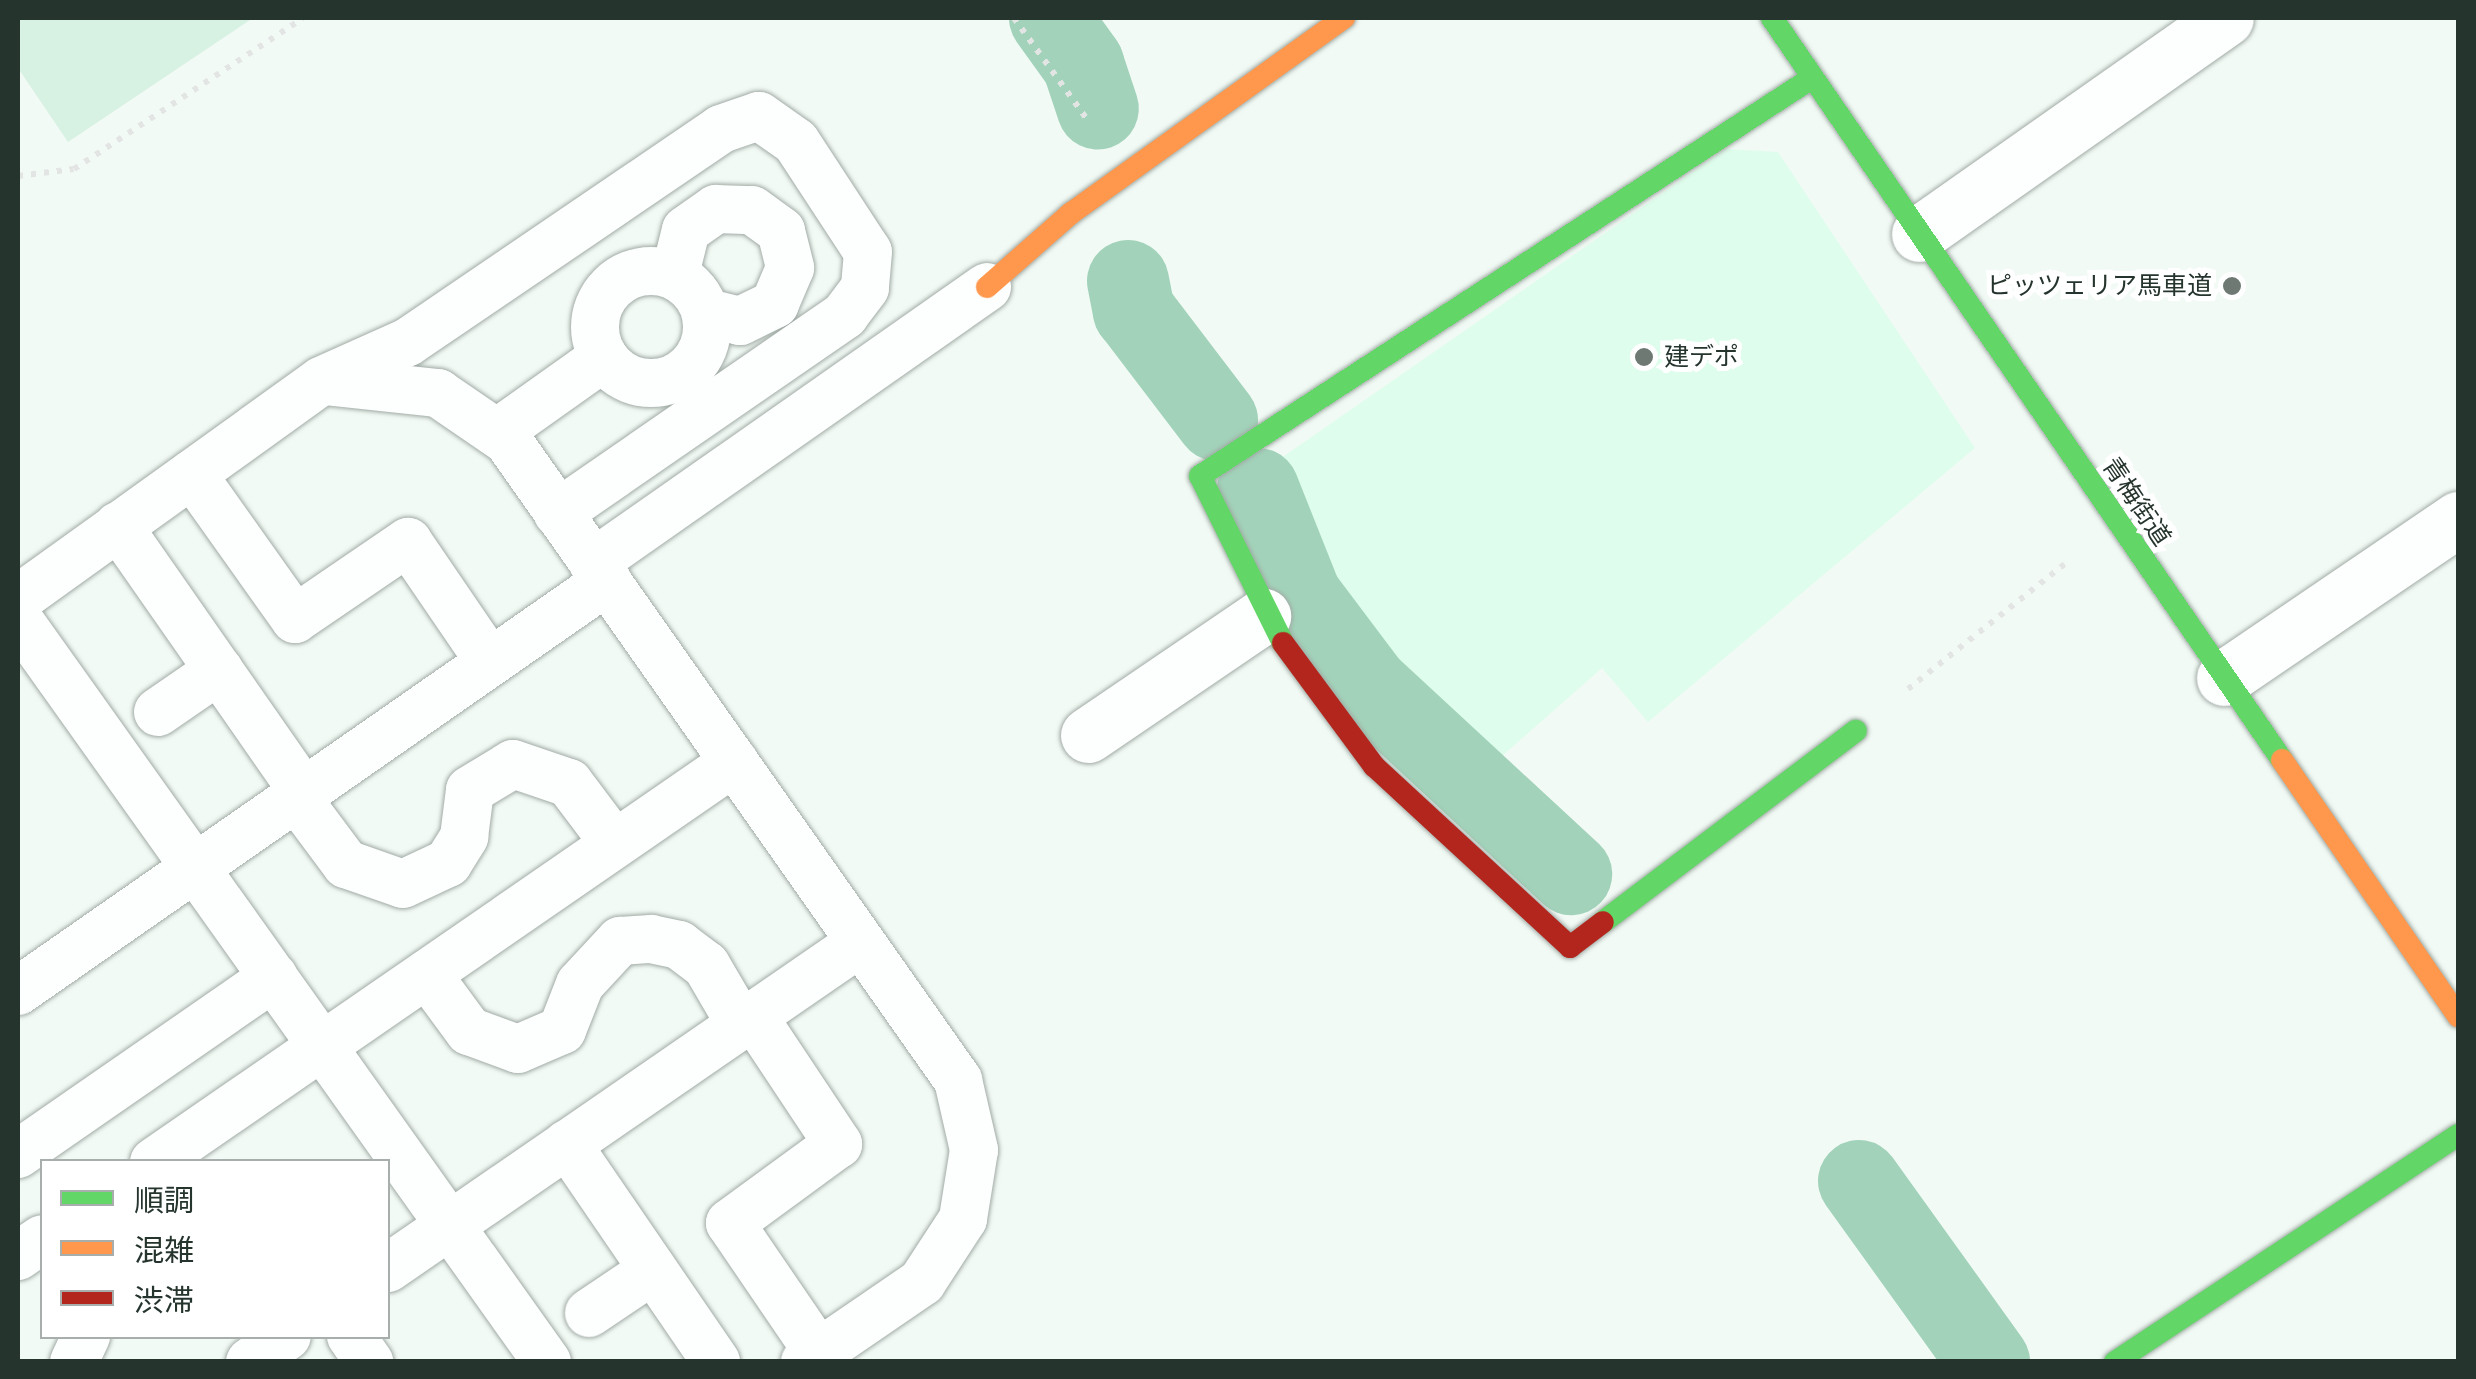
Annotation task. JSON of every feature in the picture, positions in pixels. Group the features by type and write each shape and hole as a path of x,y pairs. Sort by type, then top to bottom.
{"street":[{"path":"988,287 1126,173 1344,18"},
{"name":"青梅街道","path":"1772,18 2458,1016"},
{"path":"1919,234 2226,18"},
{"path":"1812,78 1200,476 1263,616 1374,766 1570,948 1856,731"},
{"path":"2224,678 2458,520"},
{"path":"1088,735 1263,616"},
{"path":"2116,1362 2458,1135"}],"lane":[{"path":"18,600 321,381 408,342 721,129 759,116 796,142 868,252 865,288 845,315 558,513"},
{"path":"675,274 686,230 716,210 752,210 781,230 790,268 775,304 740,321 707,314 675,274 635,272 605,293 595,327 604,356 640,382 678,378 705,350 707,314"},
{"path":"18,990 490,662 600,572 988,287"},
{"path":"496,433 604,356"},
{"path":"321,381 438,393 496,433 558,513 958,1080 974,1150 963,1218 922,1282 811,1357 730,1223 838,1144 706,964 680,945 651,939 620,941 580,984 562,1030 518,1049 469,1031 427,974"},
{"path":"192,474 294,620 408,542 490,662"},
{"path":"118,526 219,670 346,864 403,884 448,863 464,837 470,790 514,764 569,783 615,844"},
{"path":"18,620 547,1362"},
{"path":"158,712 219,670"},
{"path":"158,1159 734,762"},
{"path":"390,1267 861,942"},
{"path":"18,1154 274,977"},
{"path":"568,1144 716,1362"},
{"path":"18,1256 40,1240"},
{"path":"589,1313 653,1270"},
{"path":"74,1362 85,1339"},
{"path":"228,1339 242,1362"},
{"path":"250,1362 283,1339"},
{"path":"354,1339 369,1362"}],"path":[{"path":"18,176 74,169 303,18"},
{"path":"1014,18 1126,173"},
{"path":"1856,731 2117,522"}],"shaded area":[{"path":"18,18 253,18 68,142 18,68"},
{"path":"1726,149 1778,152 1975,448 1648,722 1602,668 1485,771 1419,711 1333,598 1264,470"}],"waterway":[{"path":"1050,18 1083,64 1098,109"},
{"path":"1128,281 1134,311 1217,420"},
{"path":"1258,489 1301,597 1368,686 1571,874"},
{"path":"1859,1181 1989,1362"}],"traffic: fast":[{"path":"1772,18 2282,760"},
{"path":"1283,643 1200,476 1812,78"},
{"path":"1603,922 1856,731"},
{"path":"2115,1362 2458,1135"}],"traffic: slow":[{"path":"987,287 1070,214 1344,18"},
{"path":"2282,760 2458,1016"}],"traffic: jam":[{"path":"1283,643 1374,766 1570,947 1603,922"}],"place":[{"name":"ピッツェリア馬車道","path":"2232,286"},
{"name":"建デポ","path":"1644,357"}]}
